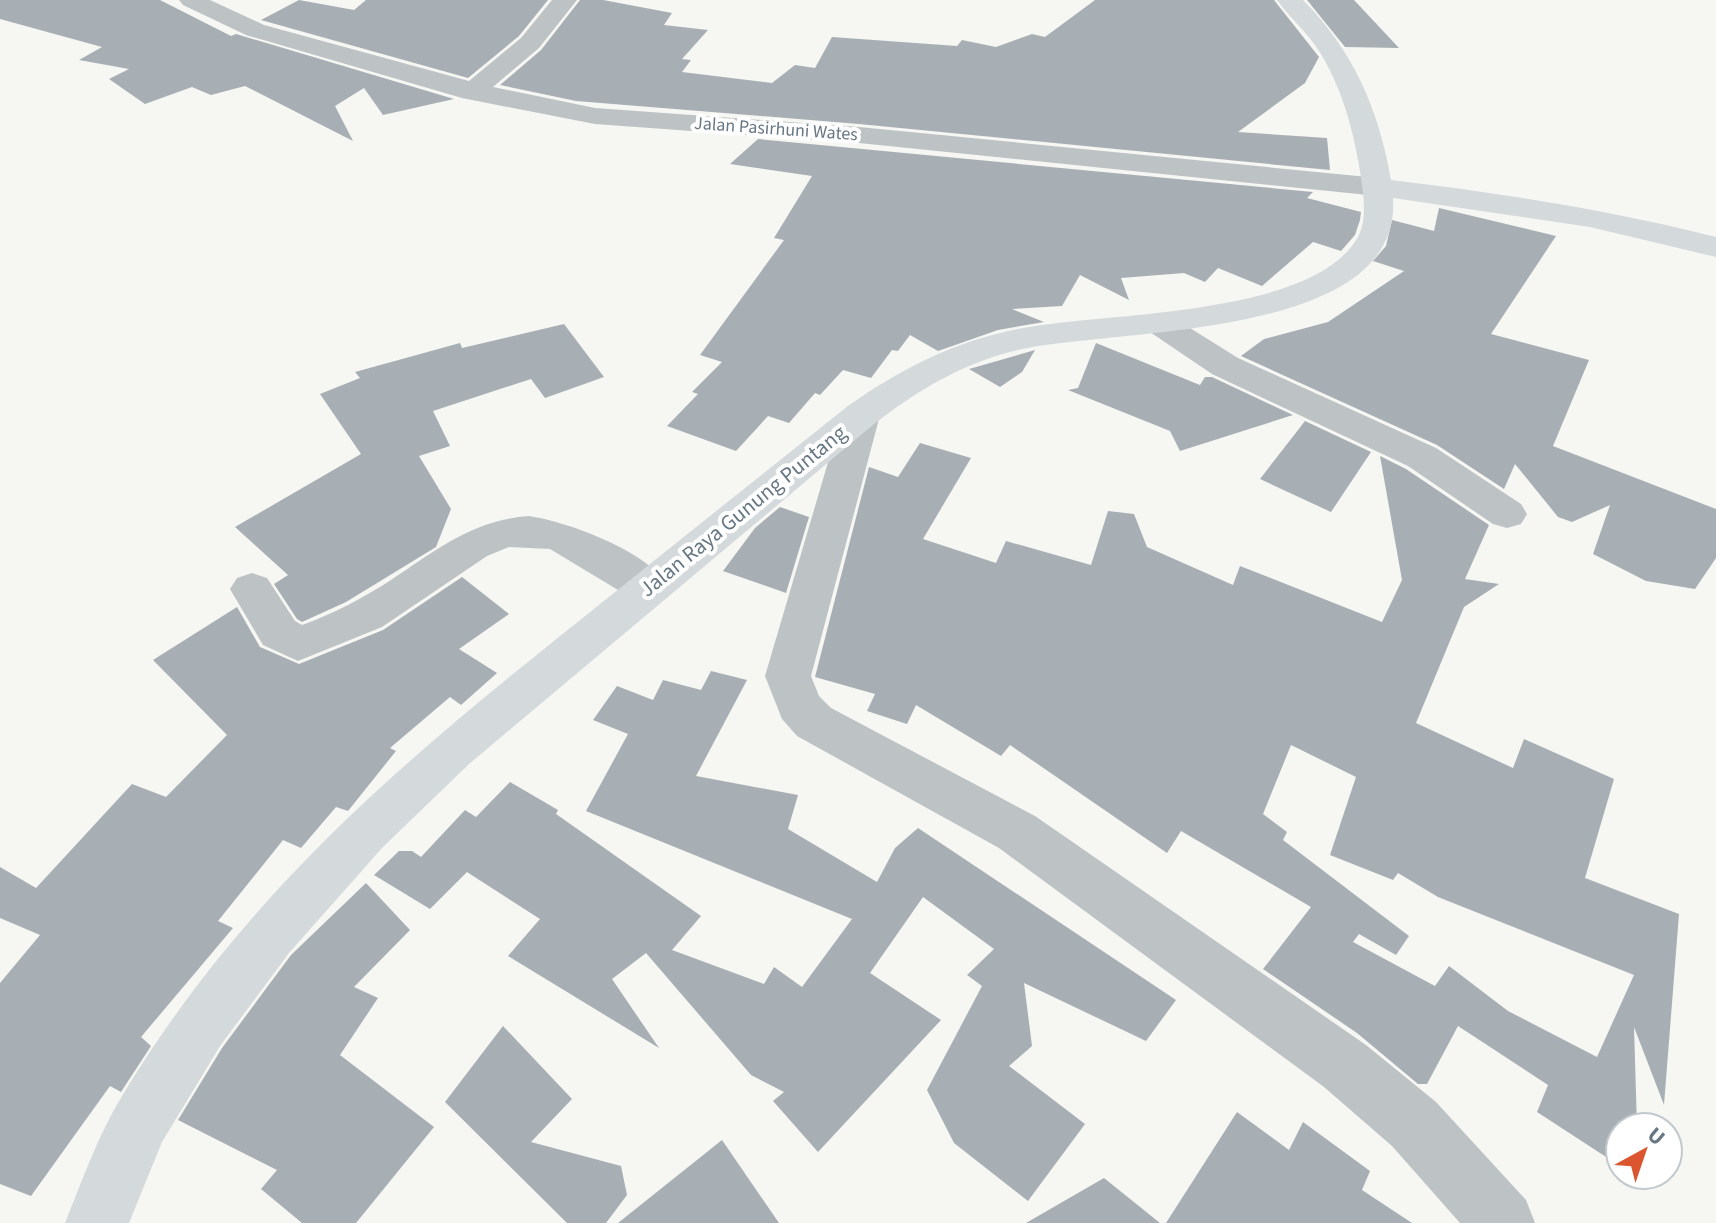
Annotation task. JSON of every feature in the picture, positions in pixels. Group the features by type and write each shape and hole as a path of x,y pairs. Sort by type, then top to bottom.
{"street":[{"name":"Jalan Pasirhuni Wates","path":"191,0 255,30 472,92 595,116 859,135 1378,187"},
{"path":"472,92 530,43 565,0"},
{"name":"Jalan Raya Gunung Puntang","path":"97,1223 141,1121 200,1026 270,935 364,832 452,750 861,415 911,377 964,354 1077,329 1162,325 1249,307 1337,278 1356,261 1375,237 1378,187 1367,128 1349,79 1323,39 1289,0"},
{"path":"1378,187 1523,204 1640,226 1716,247"},
{"path":"1162,325 1225,366 1422,457 1507,514"},
{"path":"861,415 788,676 799,706 831,732 1017,832 1274,1014 1414,1124 1503,1223"},
{"path":"252,589 279,633 298,644 393,600 481,538 524,532 550,533 568,540 648,588"}],"building":[{"path":"0,0 160,0 231,36 236,34 454,99 383,115 364,88 335,106 353,141 245,86 211,95 192,87 145,104 109,79 129,69 79,60 102,47 0,19"},
{"path":"299,0 354,10 366,0 548,0 519,36 468,78 261,20"},
{"path":"580,0 603,0 672,13 664,25 708,30 682,59 691,60 682,72 772,83 795,65 815,68 832,37 957,46 962,40 996,47 1032,34 1045,37 1095,0 1274,0 1319,57 1305,83 1238,132 1327,138 1330,170 859,124 576,101 500,85 541,50"},
{"path":"1307,0 1354,0 1399,48 1345,47"},
{"path":"758,139 1313,192 1307,198 1361,212 1360,220 1355,235 1341,251 1313,242 1262,286 1218,268 1205,282 1184,273 1121,278 1129,300 1080,275 1062,306 1012,309 1044,322 998,330 938,351 910,335 898,351 892,350 871,378 843,370 820,395 815,393 789,423 768,416 736,451 667,426 698,394 692,392 722,362 700,355 784,240 774,238 812,176 730,164"},
{"path":"1439,208 1556,236 1491,334 1589,360 1553,446 1716,509 1716,558 1695,589 1646,581 1593,554 1610,505 1572,522 1558,517 1515,464 1504,489 1437,445 1241,356 1264,339 1328,322 1404,271 1373,261 1386,246 1392,220 1434,231"},
{"path":"564,324 604,377 545,398 531,379 433,411 450,446 419,456 451,509 436,547 346,602 302,622 297,619 274,584 288,575 235,527 361,454 320,394 360,378 355,372 460,343 462,348"},
{"path":"1096,343 1200,385 1205,377 1212,377 1293,415 1180,451 1170,431 1068,390 1078,388"},
{"path":"1035,350 1022,372 1000,387 969,369"},
{"path":"1305,421 1371,452 1331,512 1260,479"},
{"path":"920,443 971,458 923,539 996,563 1006,541 1091,565 1108,511 1134,514 1147,547 1233,585 1240,566 1382,622 1402,580 1380,456 1406,469 1489,525 1465,579 1499,584 1464,607 1416,723 1513,768 1524,739 1614,779 1585,878 1679,914 1664,1105 1634,1027 1637,1111 1604,1111 1604,1156 1537,1112 1548,1085 1458,1026 1427,1084 1418,1084 1357,1033 1263,969 1311,907 1181,831 1167,853 1010,745 1001,756 916,705 907,724 867,711 875,694 815,677 869,467 898,477","holes":["1291,745 1356,777 1330,855 1393,880 1398,873 1438,897 1634,975 1597,1057 1508,1011 1449,966 1435,986 1353,942 1359,934 1396,955 1409,936 1283,840 1287,832 1263,814"]},
{"path":"780,507 809,517 786,593 723,571 755,528"},
{"path":"462,577 509,614 459,649 497,673 461,705 450,697 390,748 396,751 348,811 336,807 301,848 283,840 218,921 233,928 141,1037 151,1046 121,1092 110,1086 31,1196 0,1184 0,983 40,935 0,918 0,867 36,888 132,784 166,797 227,735 153,660 237,607 260,647 299,664 383,630"},
{"path":"711,671 747,680 696,776 798,795 788,829 877,882 895,848 918,828 1176,1000 1146,1041 1024,983 1032,1046 1009,1066 1085,1124 1028,1201 954,1143 927,1090 982,986 967,975 994,949 923,897 870,973 941,1020 818,1152 773,1101 784,1092 751,1075 646,953 612,979 659,1048 508,956 540,919 467,872 430,909 374,875 399,851 412,851 421,857 465,810 476,817 510,782 558,810 556,814 701,916 672,950 764,984 774,967 802,987 852,919 586,811 628,734 593,720 617,686 653,700 663,680 701,690"},
{"path":"366,883 410,930 354,987 378,998 340,1055 434,1127 356,1223 302,1223 261,1189 277,1170 178,1120 222,1048 291,955"},
{"path":"503,1026 572,1099 531,1142 621,1166 627,1195 606,1223 567,1223 445,1102"},
{"path":"1237,1112 1289,1150 1303,1122 1370,1171 1362,1190 1412,1223 1166,1223"},
{"path":"722,1140 779,1223 618,1223"},
{"path":"1104,1178 1160,1223 1026,1223"}]}
